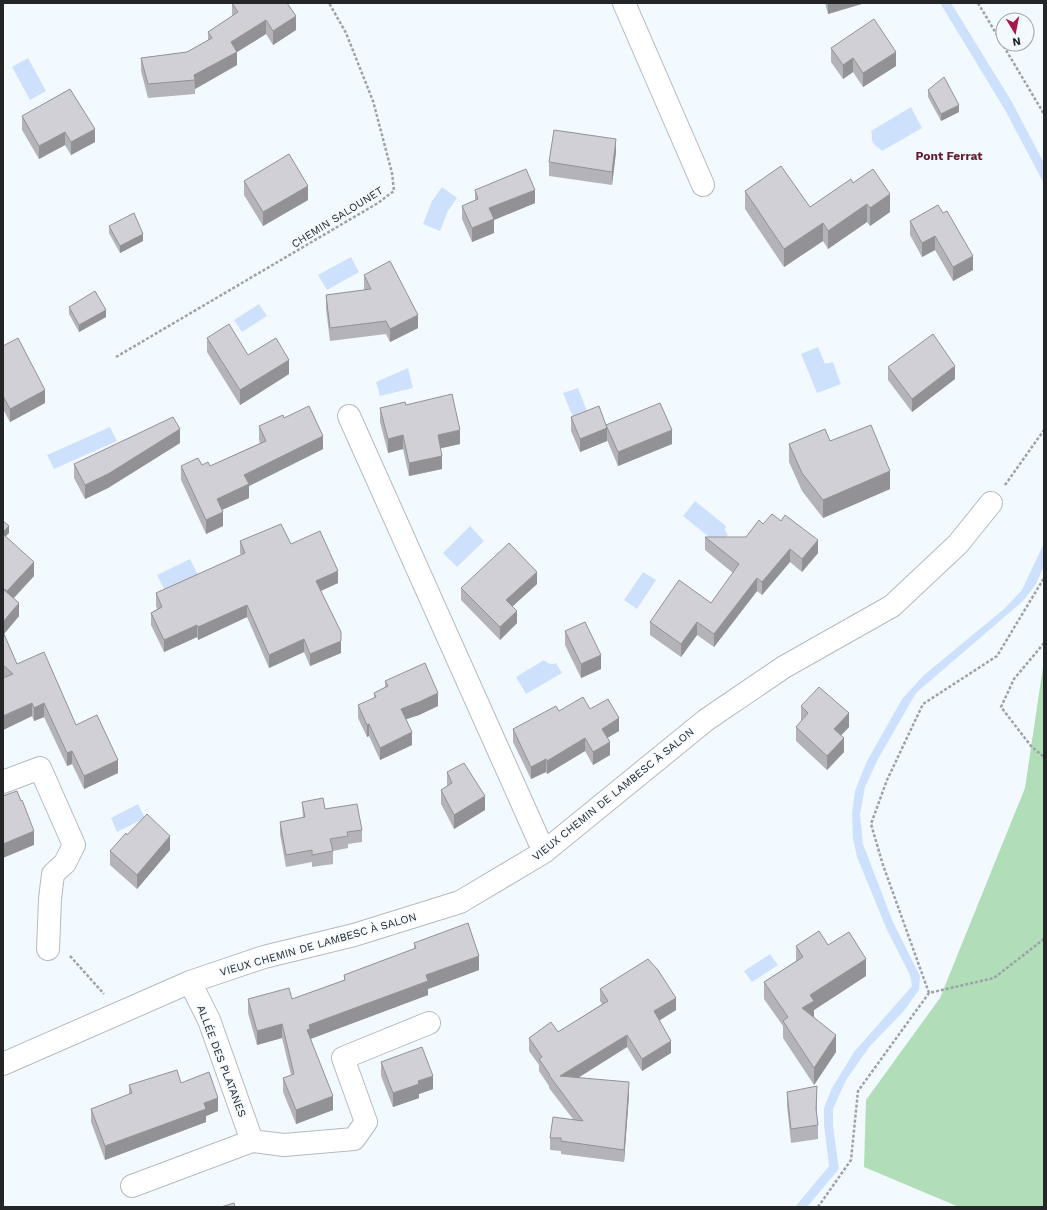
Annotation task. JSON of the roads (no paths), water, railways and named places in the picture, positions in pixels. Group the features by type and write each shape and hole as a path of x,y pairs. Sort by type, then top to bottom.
{"street":[{"path":"624,3 703,185"},
{"path":"349,416 544,852"},
{"name":"VIEUX CHEMIN DE LAMBESC À SALON","path":"3,1064 190,982 264,957 354,935 460,902 544,852 706,720 784,667 892,606 958,544 991,503"},
{"path":"3,782 40,768 74,845 65,862 53,874 48,941"},
{"name":"ALLÉE DES PLATANES","path":"190,982 209,1020 252,1141"},
{"path":"132,1186 252,1141 284,1145 354,1139 366,1122 343,1058 429,1023"}],"water":[{"path":"940,3 951,3 1012,102 1044,163 1044,184 1005,110"},
{"path":"28,58 46,91 30,100 12,67"},
{"path":"911,107 922,128 882,151 873,142 871,131"},
{"path":"442,187 457,198 448,211 440,231 423,224 432,201"},
{"path":"351,257 359,272 327,290 318,275"},
{"path":"259,304 267,316 242,332 234,320"},
{"path":"818,347 825,364 833,362 841,384 817,393 801,354"},
{"path":"408,368 413,388 380,396 376,382"},
{"path":"578,388 589,416 575,422 563,393"},
{"path":"110,427 117,441 54,469 47,455"},
{"path":"695,501 726,526 725,530 728,535 723,540 714,541 683,516"},
{"path":"470,526 484,541 457,567 443,553"},
{"path":"1044,543 1044,566 1036,584 1024,600 916,693 878,759 865,787 860,814 863,844 893,922 920,976 919,990 903,1012 870,1046 846,1080 833,1109 833,1126 839,1169 807,1207 795,1207 829,1166 824,1125 824,1108 832,1088 854,1052 912,986 910,975 887,930 857,857 853,838 852,813 855,791 866,763 902,699 924,675 1004,609 1022,590"},
{"path":"190,559 199,577 166,593 157,575"},
{"path":"643,572 656,580 637,609 624,600"},
{"path":"544,660 550,664 556,663 562,673 526,694 516,677"},
{"path":"138,804 145,818 117,832 111,818"},
{"path":"770,954 778,965 752,982 744,971"}],"district":[{"name":"Pont Ferrat","path":"949,156"}]}
